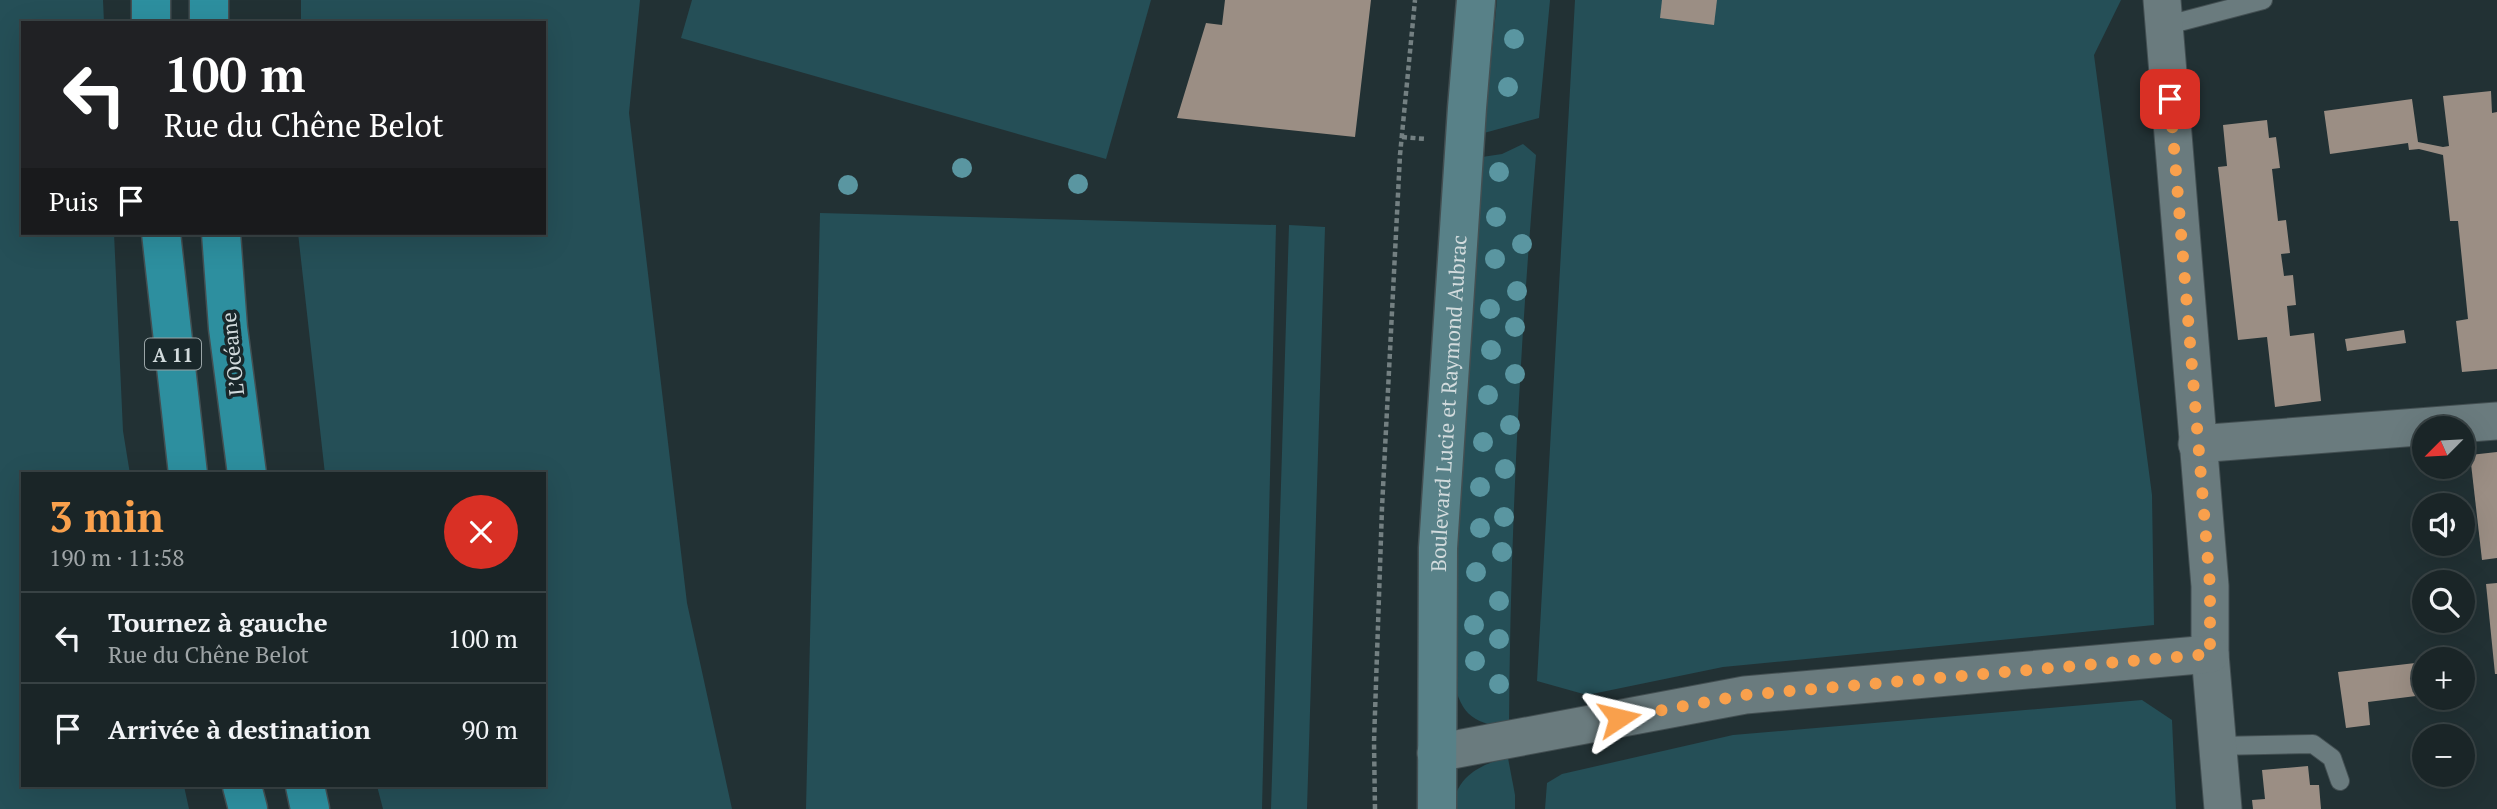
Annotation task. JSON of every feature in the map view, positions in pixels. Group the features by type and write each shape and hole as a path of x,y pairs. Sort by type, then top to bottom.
{"highway":[{"path":"151,0 151,21"},
{"path":"209,0 209,21"},
{"name":"A 11","path":"161,235 188,472"},
{"name":"L’Océane","path":"221,235 228,328 247,472"},
{"path":"242,787 248,809"},
{"path":"305,787 310,809"}],"street":[{"name":"Boulevard Lucie et Raymond Aubrac","path":"1437,809 1438,548 1476,0"},
{"path":"2163,13 2210,586 2210,654 2223,809"},
{"path":"2197,444 2497,421"},
{"path":"1436,753 1745,695 2210,654"}],"lane":[{"path":"2163,13 2263,0"},
{"path":"2218,746 2313,744 2332,758 2340,781"}],"path":[{"path":"1375,809 1374,742 1391,316 1400,155 1415,0"}],"shaded area":[{"path":"0,0 103,0 104,21 21,21 21,235 114,235 123,431 130,472 21,472 21,787 184,787 189,809 0,809"},
{"path":"301,0 640,0 629,113 687,603 732,809 383,809 377,787 546,787 546,472 325,472 298,235 546,235 546,21 301,21"},
{"path":"692,0 1151,0 1106,159 681,38"},
{"path":"1497,0 1550,0 1539,118 1484,133"},
{"path":"1575,0 2121,0 2094,55 2152,495 2154,625 1723,667 1587,695 1537,681"},
{"path":"1523,144 1536,155 1517,441 1509,728 1484,723 1468,713 1459,698 1452,674 1462,446 1482,157 1502,154"},
{"path":"820,213 1276,225 1262,809 806,809"},
{"path":"1289,225 1325,227 1307,809 1271,809"},
{"path":"2142,700 2172,720 2176,809 1545,809 1547,783 1562,774 1733,735"},
{"path":"1508,758 1515,809 1453,809 1458,789 1471,774 1488,764"}],"building":[{"path":"1225,0 1371,0 1355,137 1177,118 1206,23 1222,25"},
{"path":"1662,0 1717,0 1714,25 1660,18"},
{"path":"2491,91 2492,113 2497,112 2497,369 2462,372 2456,321 2468,319 2458,221 2450,221 2443,155 2419,149 2409,150 2408,143 2330,154 2324,111 2412,99 2418,142 2443,147 2449,146 2443,96"},
{"path":"2267,120 2269,138 2276,137 2280,168 2272,169 2278,221 2286,220 2290,253 2281,254 2284,276 2293,275 2296,305 2287,306 2290,336 2314,333 2321,401 2275,407 2267,337 2238,340 2218,167 2227,166 2223,125"},
{"path":"2404,330 2406,343 2347,351 2345,339"},
{"path":"2497,452 2497,558 2482,560 2473,480 2475,454"},
{"path":"2497,583 2497,674 2495,674 2486,584"},
{"path":"2412,663 2412,696 2368,702 2370,725 2346,728 2338,672"},
{"path":"2308,766 2310,785 2319,785 2321,809 2253,809 2252,800 2265,799 2262,770"}],"route":[{"path":"1619,718 1745,695 2210,654 2210,586 2170,99"}]}
